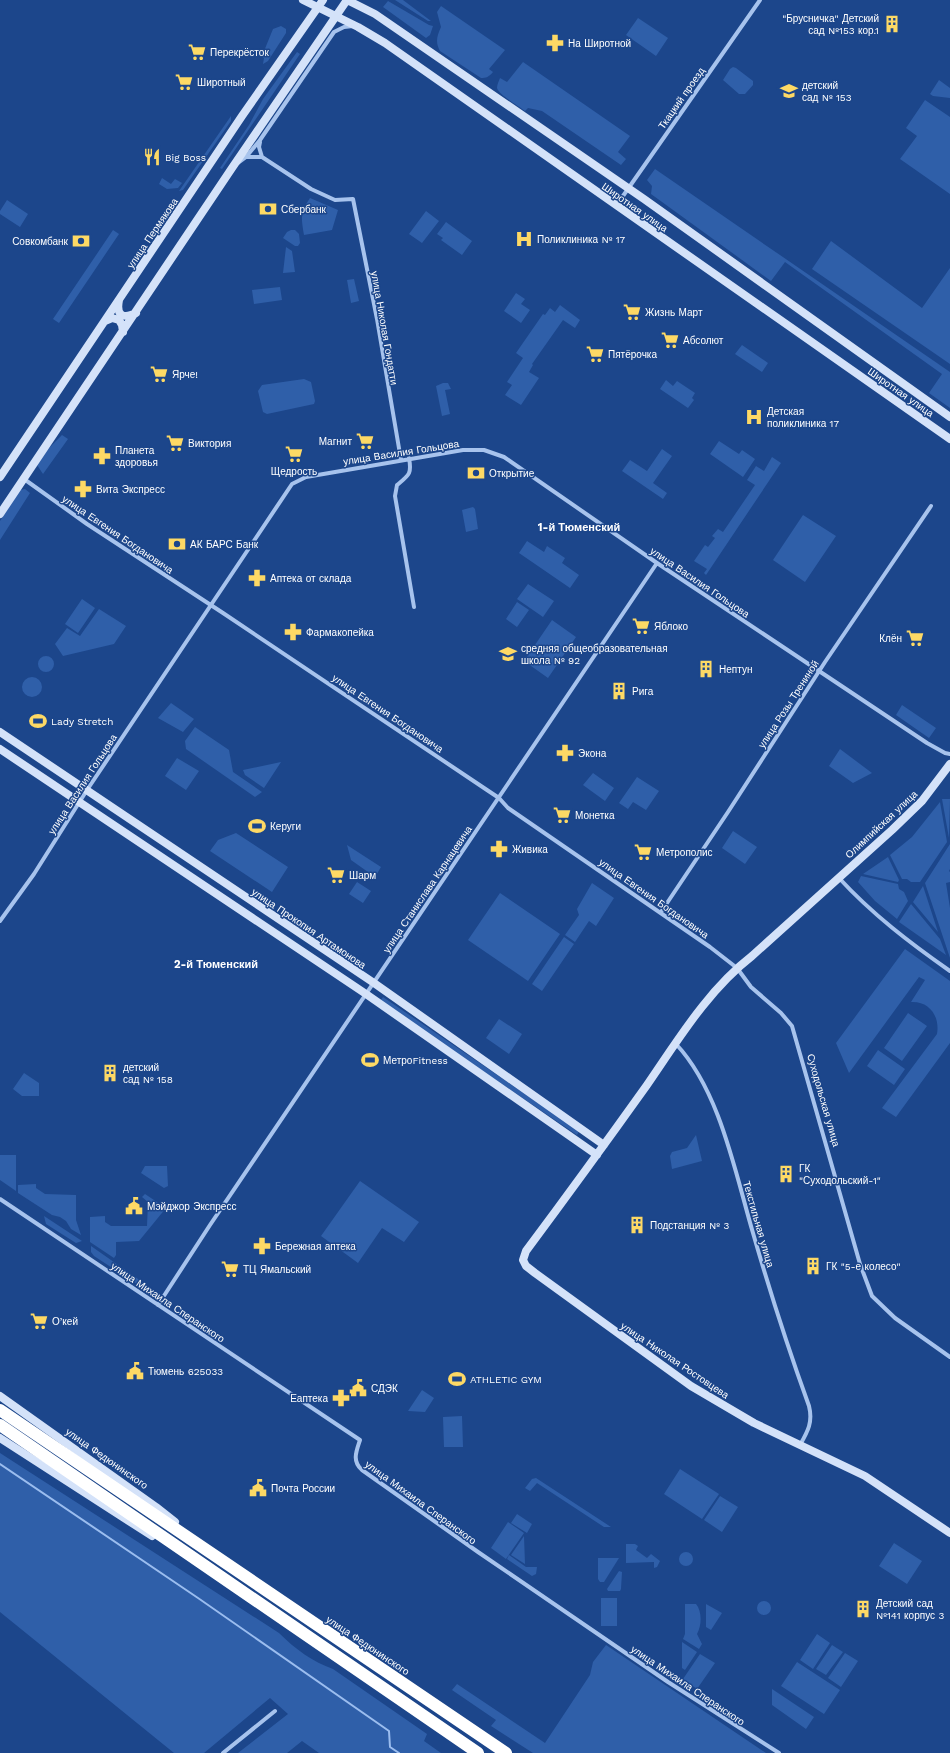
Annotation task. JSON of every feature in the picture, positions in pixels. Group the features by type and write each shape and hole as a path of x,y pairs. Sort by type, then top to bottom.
{"highway":[{"name":"улица Федюнинского","path":"0,1410 506,1753"},
{"path":"0,1425 478,1753"}],"main road":[{"name":"Широтная улица","path":"303,0 358,27 385,43 950,439"},
{"name":"улица Пермякова","path":"1,474 120,300 242,116 323,0"},
{"name":"Широтная улица","path":"347,0 375,14 628,188 950,417"},
{"path":"0,514 232,168 347,0"},
{"path":"120,300 118,308 123,316 136,313"},
{"path":"105,321 112,318 119,320 122,325 123,332"},
{"name":"улица Прокопия Артамонова","path":"0,732 374,983 604,1145"},
{"path":"0,749 78,803 366,994 597,1155 696,1015 737,968 839,878"},
{"name":"Олимпийская улица","path":"839,878 922,801 950,764"},
{"name":"улица Николая Ростовцева","path":"597,1155 526,1251 523,1260 526,1266 691,1386 754,1423 864,1476 950,1533"},
{"name":"улица Федюнинского","path":"0,1396 156,1507 218,1557"},
{"path":"0,1438 76,1486 141,1530 211,1571"}],"street":[{"name":"Ткацкий проезд","path":"616,206 760,0"},
{"path":"232,168 246,157 260,140 334,32 344,27 358,27"},
{"path":"246,157 262,157 259,147 260,140"},
{"name":"улица Николая Гондатти","path":"262,157 311,189 335,200 353,199 376,319 400,460"},
{"name":"улица Василия Гольцова","path":"0,921 34,874 86,790 287,490 296,481 306,477 409,458 470,449 484,450 498,454 536,478 657,563 818,672 928,743 945,753 950,754"},
{"path":"409,458 411,469 408,476 397,485 395,496 414,607"},
{"name":"улица Евгения Богдановича","path":"24,479 87,524 384,720 499,798 508,808 661,912 716,951 737,968"},
{"name":"улица Розы Трениной","path":"661,912 737,799 818,672 931,506"},
{"name":"улица Станислава Карнацевича","path":"158,1305 657,563"},
{"path":"839,878 863,904 950,972"},
{"name":"Суходольская улица","path":"737,968 751,987 781,1013 792,1026 860,1264 872,1296 895,1318 950,1358"},
{"name":"Текстильная улица","path":"676,1044 686,1054 712,1101 726,1141 783,1335 812,1416 807,1432 800,1445"},
{"name":"улица Михаила Сперанского","path":"0,1198 360,1440 355,1457 357,1465 362,1470 478,1552 668,1682 779,1753"},
{"path":"223,1753 275,1711"}],"shaded area":[{"path":"395,0 403,0 431,21 428,21"},
{"path":"388,1 433,26 430,35 426,38 383,7"},
{"path":"441,6 505,50 489,69 493,72 489,76 481,78 440,51 437,45 437,39 441,27 437,12"},
{"path":"638,18 668,38 656,56 626,35"},
{"path":"281,26 286,29 286,33 268,61 263,64 264,58 262,56 273,29"},
{"path":"297,52 300,54 222,169 220,168 249,125 263,99"},
{"path":"523,62 630,136 618,152 626,159 621,165 542,111 528,108 525,111 501,94 497,88 500,78 507,82"},
{"path":"733,67 753,81 753,85 745,94 739,94 723,80"},
{"path":"939,80 950,88 950,98 933,96 930,94"},
{"path":"925,100 950,117 950,194 900,159 917,136 906,128"},
{"path":"231,116 231,121 183,190 179,191"},
{"path":"655,169 950,372 950,408 929,393 942,374 785,262 771,281 651,194 652,186 647,180"},
{"path":"162,178 171,184 175,179 182,183 178,188 167,189 159,184"},
{"path":"310,198 338,210 332,230 304,235 302,215"},
{"path":"7,200 28,214 20,227 0,214 0,211"},
{"path":"426,211 439,221 422,243 409,234"},
{"path":"446,222 472,241 462,255 441,240 443,238 437,234"},
{"path":"113,230 119,234 59,323 53,319"},
{"path":"295,230 299,234 300,243 298,246 295,246 283,238 287,232"},
{"path":"831,241 922,308 950,268 950,364 812,269"},
{"path":"286,247 292,251 295,272 283,273"},
{"path":"354,279 359,301 351,303 347,280"},
{"path":"280,287 282,300 254,304 252,290"},
{"path":"516,293 525,299 521,304 530,310 521,323 504,311"},
{"path":"560,305 580,320 575,328 563,320 532,364 533,365 529,372 539,378 521,405 505,395 512,385 507,382 523,358 516,353 543,314 545,315 550,308 555,312"},
{"path":"742,345 768,363 762,372 735,354"},
{"path":"304,379 311,382 315,401 314,404 267,414 263,412 258,391 262,385"},
{"path":"666,380 673,386 677,381 695,393 692,398 694,400 688,408 660,389"},
{"path":"443,383 448,383 451,389 445,390 450,414 442,416 436,386"},
{"path":"62,435 68,439 43,474 37,465 47,450"},
{"path":"719,441 739,454 742,450 755,459 743,477 710,454"},
{"path":"662,449 672,456 653,483 667,493 663,499 622,471 630,460 647,471"},
{"path":"772,457 781,463 706,575 704,573 707,569 694,561 705,545 708,547 715,538 712,536 718,529 723,532 755,485 747,480 756,466 764,471"},
{"path":"25,489 30,493 0,540 0,521 20,490"},
{"path":"473,507 475,509 478,529 466,532 462,510"},
{"path":"803,515 836,536 805,582 773,560"},
{"path":"527,541 544,552 547,546 565,558 562,563 579,575 570,588 519,553"},
{"path":"528,584 554,601 543,617 517,599"},
{"path":"82,599 95,608 78,633 65,624"},
{"path":"517,602 529,610 517,627 506,619"},
{"path":"99,609 126,626 114,644 63,656 55,644 67,628 80,636"},
{"path":"552,620 576,637 548,678 524,661"},
{"path":"43,656 49,656 54,661 52,670 49,672 43,672 38,667 38,661"},
{"path":"32,677 39,680 42,687 39,694 32,697 25,694 22,687 25,680"},
{"path":"171,703 194,719 183,732 158,718"},
{"path":"902,705 936,728 929,738 896,715"},
{"path":"195,727 229,750 233,772 262,792 255,797 186,749 185,741"},
{"path":"840,749 872,773 853,783 829,766"},
{"path":"177,758 199,771 186,790 165,776"},
{"path":"281,762 264,788 245,775 243,770"},
{"path":"593,773 614,788 605,801 583,785"},
{"path":"637,777 659,791 646,810 633,802 628,809 619,803"},
{"path":"942,799 950,799 949,838"},
{"path":"940,802 947,842 920,882 911,882 907,879 902,879 890,855 912,837"},
{"path":"733,831 757,847 745,864 722,848"},
{"path":"236,833 288,867 272,892 210,851 218,840"},
{"path":"950,844 950,882 946,883 950,908 950,958 925,883"},
{"path":"347,845 381,867 375,877 351,860"},
{"path":"888,857 899,880 898,882 863,874"},
{"path":"861,876 898,884 899,889 904,892 908,901 897,919 875,901 858,882"},
{"path":"357,882 371,891 363,903 349,894"},
{"path":"592,883 614,898 596,926 589,921 575,942 565,935 579,915 577,909"},
{"path":"923,886 938,932 913,902"},
{"path":"500,893 560,934 528,981 468,940"},
{"path":"911,904 940,939 946,955 899,922"},
{"path":"564,937 574,944 542,991 532,984"},
{"path":"905,949 950,981 950,1043 896,1117 882,1108 937,1034 937,1022 932,1011 924,1004 911,1002 925,980 919,977 849,1073 836,1043"},
{"path":"383,997 579,1131 577,1135 380,1001"},
{"path":"908,1013 927,1026 902,1061 884,1048"},
{"path":"499,1019 522,1034 509,1054 486,1038"},
{"path":"878,1050 905,1069 894,1085 867,1066"},
{"path":"24,1073 39,1083 39,1096 22,1096 13,1089"},
{"path":"696,1135 702,1161 672,1169 670,1156 672,1152 687,1148"},
{"path":"0,1155 16,1155 16,1191 0,1180"},
{"path":"145,1166 167,1166 168,1186 164,1188 141,1173"},
{"path":"360,1181 419,1222 404,1242 382,1228 358,1263 321,1236"},
{"path":"36,1184 36,1188 45,1194 76,1195 76,1220 81,1235 71,1229 66,1221 60,1217 52,1215 18,1193 18,1185"},
{"path":"145,1194 166,1208 139,1241 116,1242 116,1255 114,1258 90,1242 90,1217 105,1216 105,1222 111,1226 147,1226 148,1202 142,1197"},
{"path":"44,1216 82,1241 76,1243 46,1224"},
{"path":"91,1246 148,1286 146,1290 94,1256 91,1252"},
{"path":"422,1390 434,1398 425,1412 408,1411"},
{"path":"462,1416 463,1447 444,1447 443,1417"},
{"path":"0,1453 279,1633 304,1654 318,1663 333,1669 427,1734 424,1741 441,1753 319,1753 302,1741 287,1753 238,1753 288,1714 270,1698 204,1753 174,1753 0,1612"},
{"path":"680,1469 719,1494 702,1519 664,1494"},
{"path":"536,1478 611,1527 604,1527 537,1483 530,1491 525,1488 532,1479"},
{"path":"720,1496 738,1507 722,1532 704,1520"},
{"path":"517,1514 532,1524 527,1533 511,1523"},
{"path":"508,1522 524,1533 506,1559 491,1548"},
{"path":"524,1536 525,1564 511,1555"},
{"path":"894,1543 922,1561 907,1584 879,1566"},
{"path":"626,1544 635,1544 638,1546 636,1550 647,1558 651,1554 660,1561 657,1567 654,1568 654,1562 626,1563"},
{"path":"686,1552 691,1554 693,1559 691,1564 686,1566 681,1564 679,1559 681,1554"},
{"path":"509,1555 526,1567 537,1567 536,1574 532,1576 507,1559"},
{"path":"598,1558 619,1558 604,1582 600,1582 598,1579"},
{"path":"619,1571 622,1572 620,1591 608,1591 607,1589"},
{"path":"601,1598 617,1598 617,1626 601,1626"},
{"path":"761,1601 767,1601 771,1605 771,1611 767,1615 761,1615 757,1611 757,1605"},
{"path":"685,1604 696,1604 699,1610 700,1622 697,1634 702,1644 699,1649 683,1639 685,1634"},
{"path":"706,1604 722,1613 711,1630 706,1627"},
{"path":"817,1634 830,1643 813,1669 800,1660"},
{"path":"682,1642 697,1652 685,1670 682,1668"},
{"path":"606,1645 766,1753 533,1753 491,1726 496,1720 452,1690 457,1684 545,1743 590,1675 593,1662"},
{"path":"832,1645 843,1652 826,1675 816,1669"},
{"path":"845,1653 858,1661 841,1687 828,1678"},
{"path":"700,1654 715,1663 697,1689 683,1679"},
{"path":"797,1662 840,1690 824,1714 781,1686"},
{"path":"772,1689 814,1717 806,1729 772,1705"}],"waterway":[{"path":"0,1464 198,1598 389,1731 390,1747 399,1753"}],"place":[{"name":"\"Брусничка\" Детский сад №153 кор.1","path":"892,24"},
{"name":"На Широтной","path":"555,43"},
{"name":"Перекрёсток","path":"197,52"},
{"name":"Широтный","path":"184,82"},
{"name":"детский сад № 153","path":"789,91"},
{"name":"Big Boss","path":"152,157"},
{"name":"Сбербанк","path":"268,209"},
{"name":"Поликлиника № 17","path":"524,239"},
{"name":"Совкомбанк","path":"81,241"},
{"name":"Жизнь Март","path":"632,312"},
{"name":"Абсолют","path":"670,340"},
{"name":"Пятёрочка","path":"595,354"},
{"name":"Ярче!","path":"159,374"},
{"name":"Детская поликлиника 17","path":"754,417"},
{"name":"Магнит","path":"365,441"},
{"name":"Виктория","path":"175,443"},
{"name":"Щедрость","path":"294,454"},
{"name":"Планета здоровья","path":"102,456"},
{"name":"Открытие","path":"476,473"},
{"name":"Вита Экспресс","path":"83,489"},
{"name":"АК БАРС Банк","path":"177,544"},
{"name":"Аптека от склада","path":"257,578"},
{"name":"Яблоко","path":"641,626"},
{"name":"Фармакопейка","path":"293,632"},
{"name":"Клён","path":"915,638"},
{"name":"средняя общеобразовательная школа № 92","path":"508,654"},
{"name":"Нептун","path":"706,669"},
{"name":"Рига","path":"619,691"},
{"name":"Lady Stretch","path":"38,721"},
{"name":"Экона","path":"565,753"},
{"name":"Монетка","path":"562,815"},
{"name":"Керуги","path":"257,826"},
{"name":"Живика","path":"499,849"},
{"name":"Метрополис","path":"643,852"},
{"name":"Шарм","path":"336,875"},
{"name":"МетроFitness","path":"370,1060"},
{"name":"детский сад № 158","path":"110,1073"},
{"name":"ГК \"Суходольский-1\"","path":"786,1174"},
{"name":"Мэйджор Экспресс","path":"134,1206"},
{"name":"Подстанция № 3","path":"637,1225"},
{"name":"Бережная аптека","path":"262,1246"},
{"name":"ГК \"5-е колесо\"","path":"813,1266"},
{"name":"ТЦ Ямальский","path":"230,1269"},
{"name":"О’кей","path":"39,1321"},
{"name":"Тюмень 625033","path":"135,1371"},
{"name":"ATHLETIC GYM","path":"457,1379"},
{"name":"СДЭК","path":"358,1388"},
{"name":"Еаптека","path":"341,1398"},
{"name":"Почта России","path":"258,1488"},
{"name":"Детский сад №141 корпус 3","path":"863,1609"}],"district":[{"name":"1-й Тюменский","path":"579,527"},
{"name":"2-й Тюменский","path":"216,964"}]}
